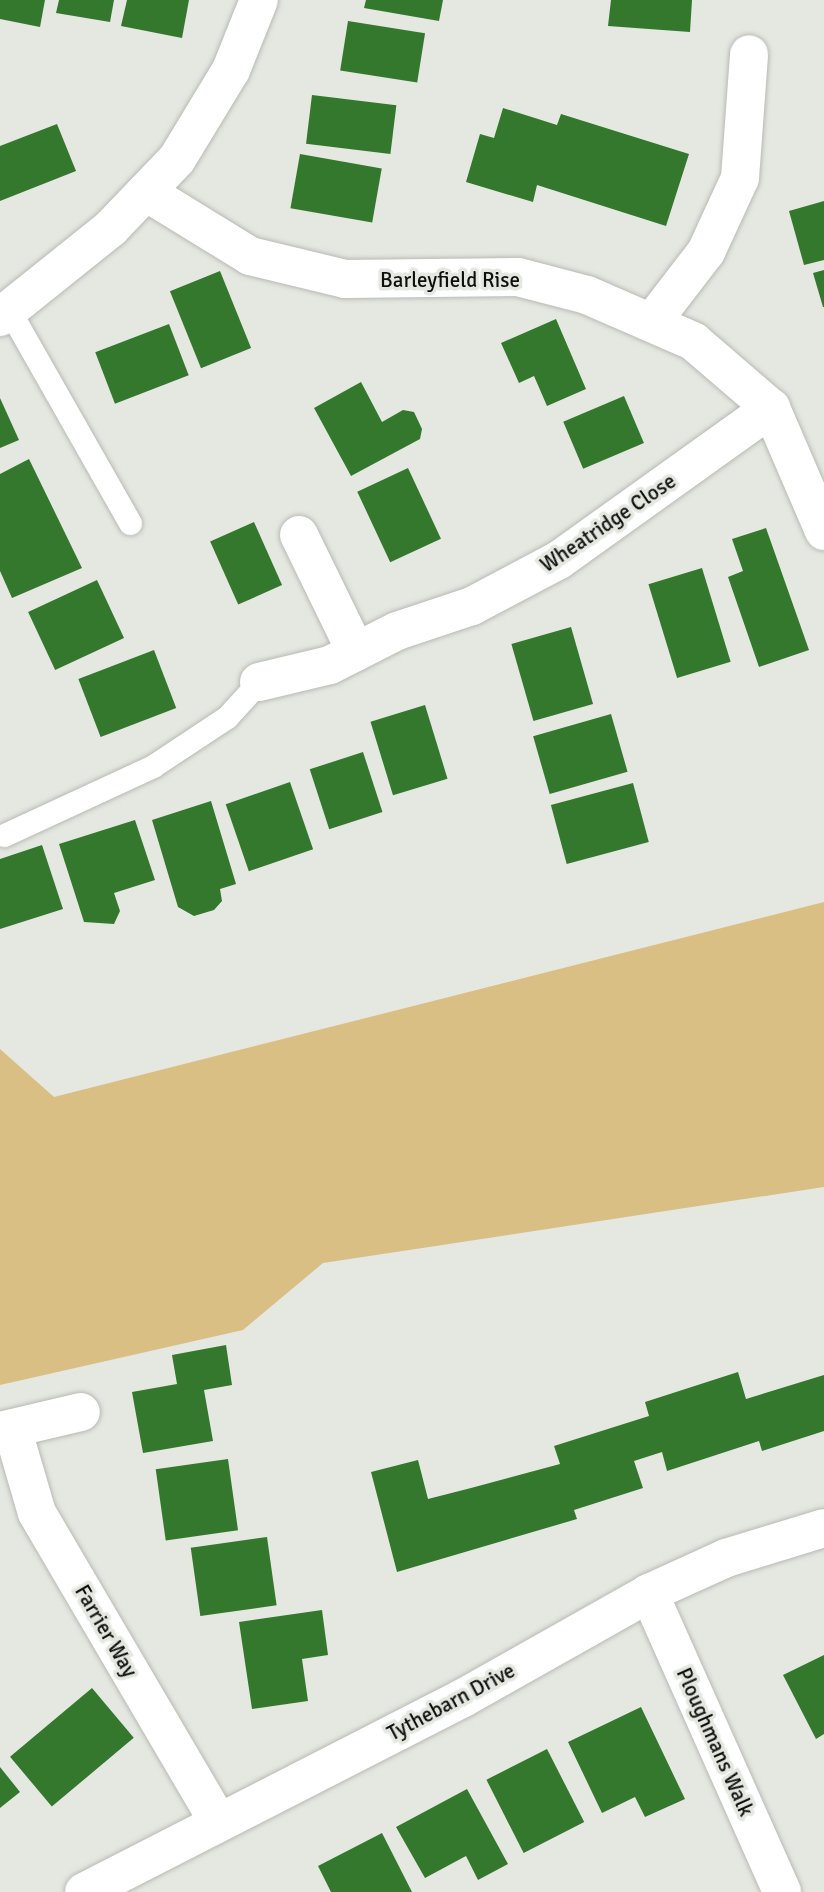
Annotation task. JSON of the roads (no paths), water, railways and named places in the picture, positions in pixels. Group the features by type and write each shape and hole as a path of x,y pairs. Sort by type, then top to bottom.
{"street":[{"path":"3,311 146,192 177,159 231,70 260,0"},
{"path":"652,322 706,252 740,178 749,54"},
{"name":"Barleyfield Rise","path":"146,192 250,256 345,279 518,277 587,295 693,341 771,408 824,531"},
{"name":"Wheatridge Close","path":"259,682 356,652 472,606 559,560 771,408"},
{"path":"299,535 356,652"},
{"name":"Farrier Way","path":"81,1412 6,1431 37,1513 218,1822"},
{"name":"Tythebarn Drive","path":"84,1892 463,1698 649,1593 726,1558 824,1528"},
{"name":"Ploughmans Walk","path":"649,1593 782,1892"}],"lane":[{"path":"3,311 130,523"},
{"path":"4,835 153,766 227,717 259,682"}]}
